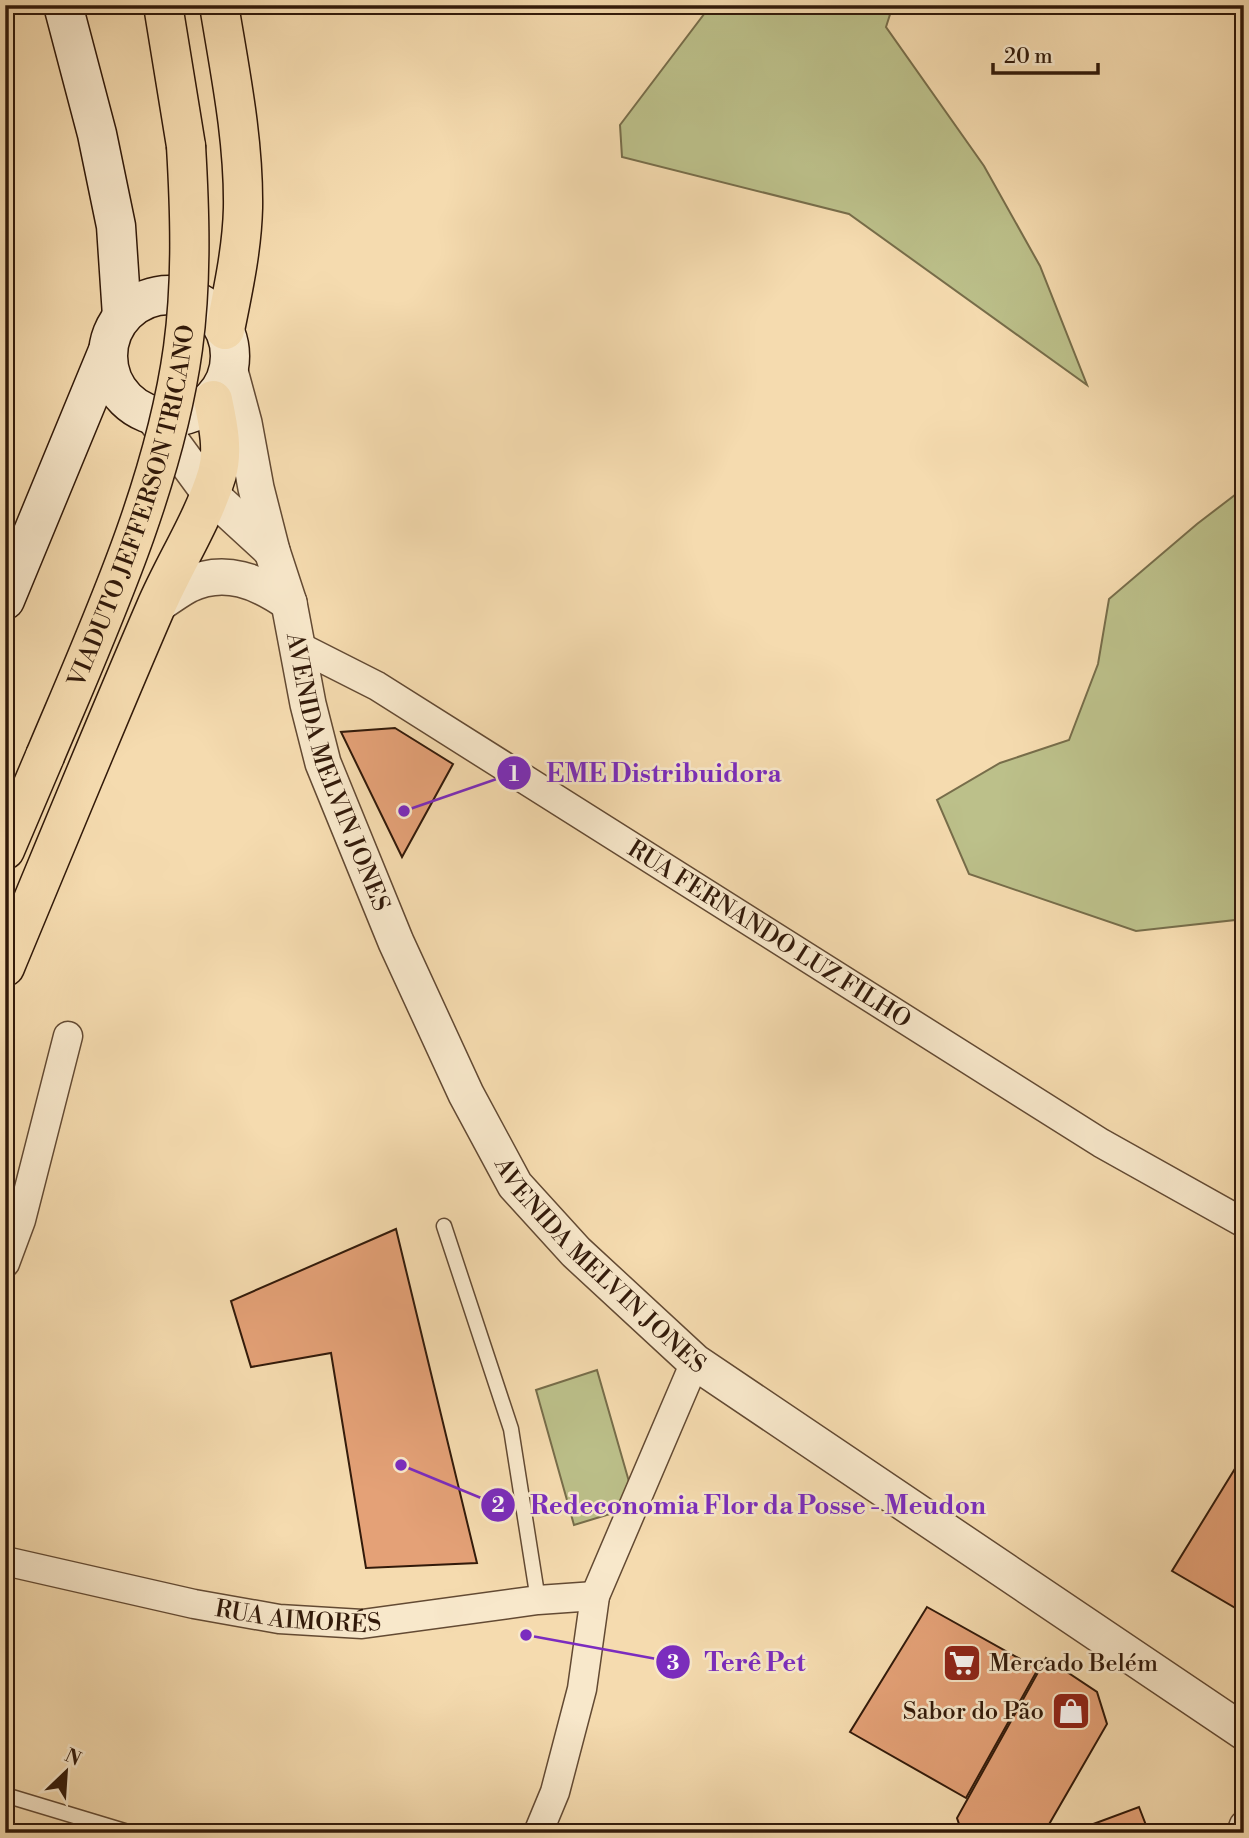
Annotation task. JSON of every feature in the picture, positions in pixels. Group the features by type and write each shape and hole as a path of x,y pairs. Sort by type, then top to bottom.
{"highway":[{"path":"219,5 238,116 243,208 238,261 225,330"},
{"name":"VIADUTO JEFFERSON TRICANO","path":"5,850 124,562 166,428 183,349 190,243 186,146 164,8"},
{"path":"5,967 156,606 210,494 218,471 220,452 221,385"}],"main road":[{"path":"63,5 97,134 116,226 122,316"},
{"path":"116,226 157,295"},
{"path":"5,600 107,354 111,334 122,316 137,303 157,295 177,295 197,301 214,313 225,330 230,350 221,385 199,410 184,416 167,418 136,405 110,376 107,354"},
{"path":"70,440 136,405"}],"street":[{"name":"AVENIDA MELVIN JONES","path":"221,385 244,423 256,488 289,603 323,762 402,955 466,1094 515,1185 576,1252 695,1362 1244,1732"},
{"path":"136,405 210,494 272,551"},
{"path":"156,606 188,585 205,579 226,577 264,586 289,603"},
{"name":"RUA FERNANDO LUZ FILHO","path":"296,645 377,686 1101,1143 1244,1223"},
{"path":"5,1263 22,1220 68,1036"},
{"path":"538,1833 555,1792 582,1689 595,1596 636,1506 695,1362"},
{"name":"RUA AIMORÉS","path":"5,1561 194,1604 279,1619 362,1624 538,1600 595,1596"},
{"path":"1241,1833 1244,1825"}],"lane":[{"path":"444,1226 511,1429 538,1600"},
{"path":"5,1795 131,1833"}],"green space":[{"path":"711,5 893,5 886,27 984,166 1040,266 1087,385 849,214 622,157 620,125"},
{"path":"1244,488 1244,919 1136,931 969,874 937,800 1000,763 1069,740 1098,664 1109,599"},
{"path":"597,1370 636,1506 574,1525 536,1390"}],"building":[{"path":"395,728 453,764 402,857 341,732"},
{"path":"396,1229 477,1563 366,1568 331,1353 251,1367 231,1301"},
{"path":"1244,1454 1244,1613 1172,1571"},
{"path":"927,1607 1038,1669 966,1798 850,1732"},
{"path":"1046,1658 1097,1692 1107,1724 1044,1833 962,1833 957,1818"},
{"path":"1139,1807 1149,1833 1069,1833"}],"place":[{"name":"EME Distribuidora","path":"404,811"},
{"name":"Redeconomia Flor da Posse - Meudon","path":"401,1465"},
{"name":"Terê Pet","path":"526,1635"},
{"name":"Mercado Belém","path":"962,1663"},
{"name":"Sabor do Pão","path":"1071,1711"}]}
